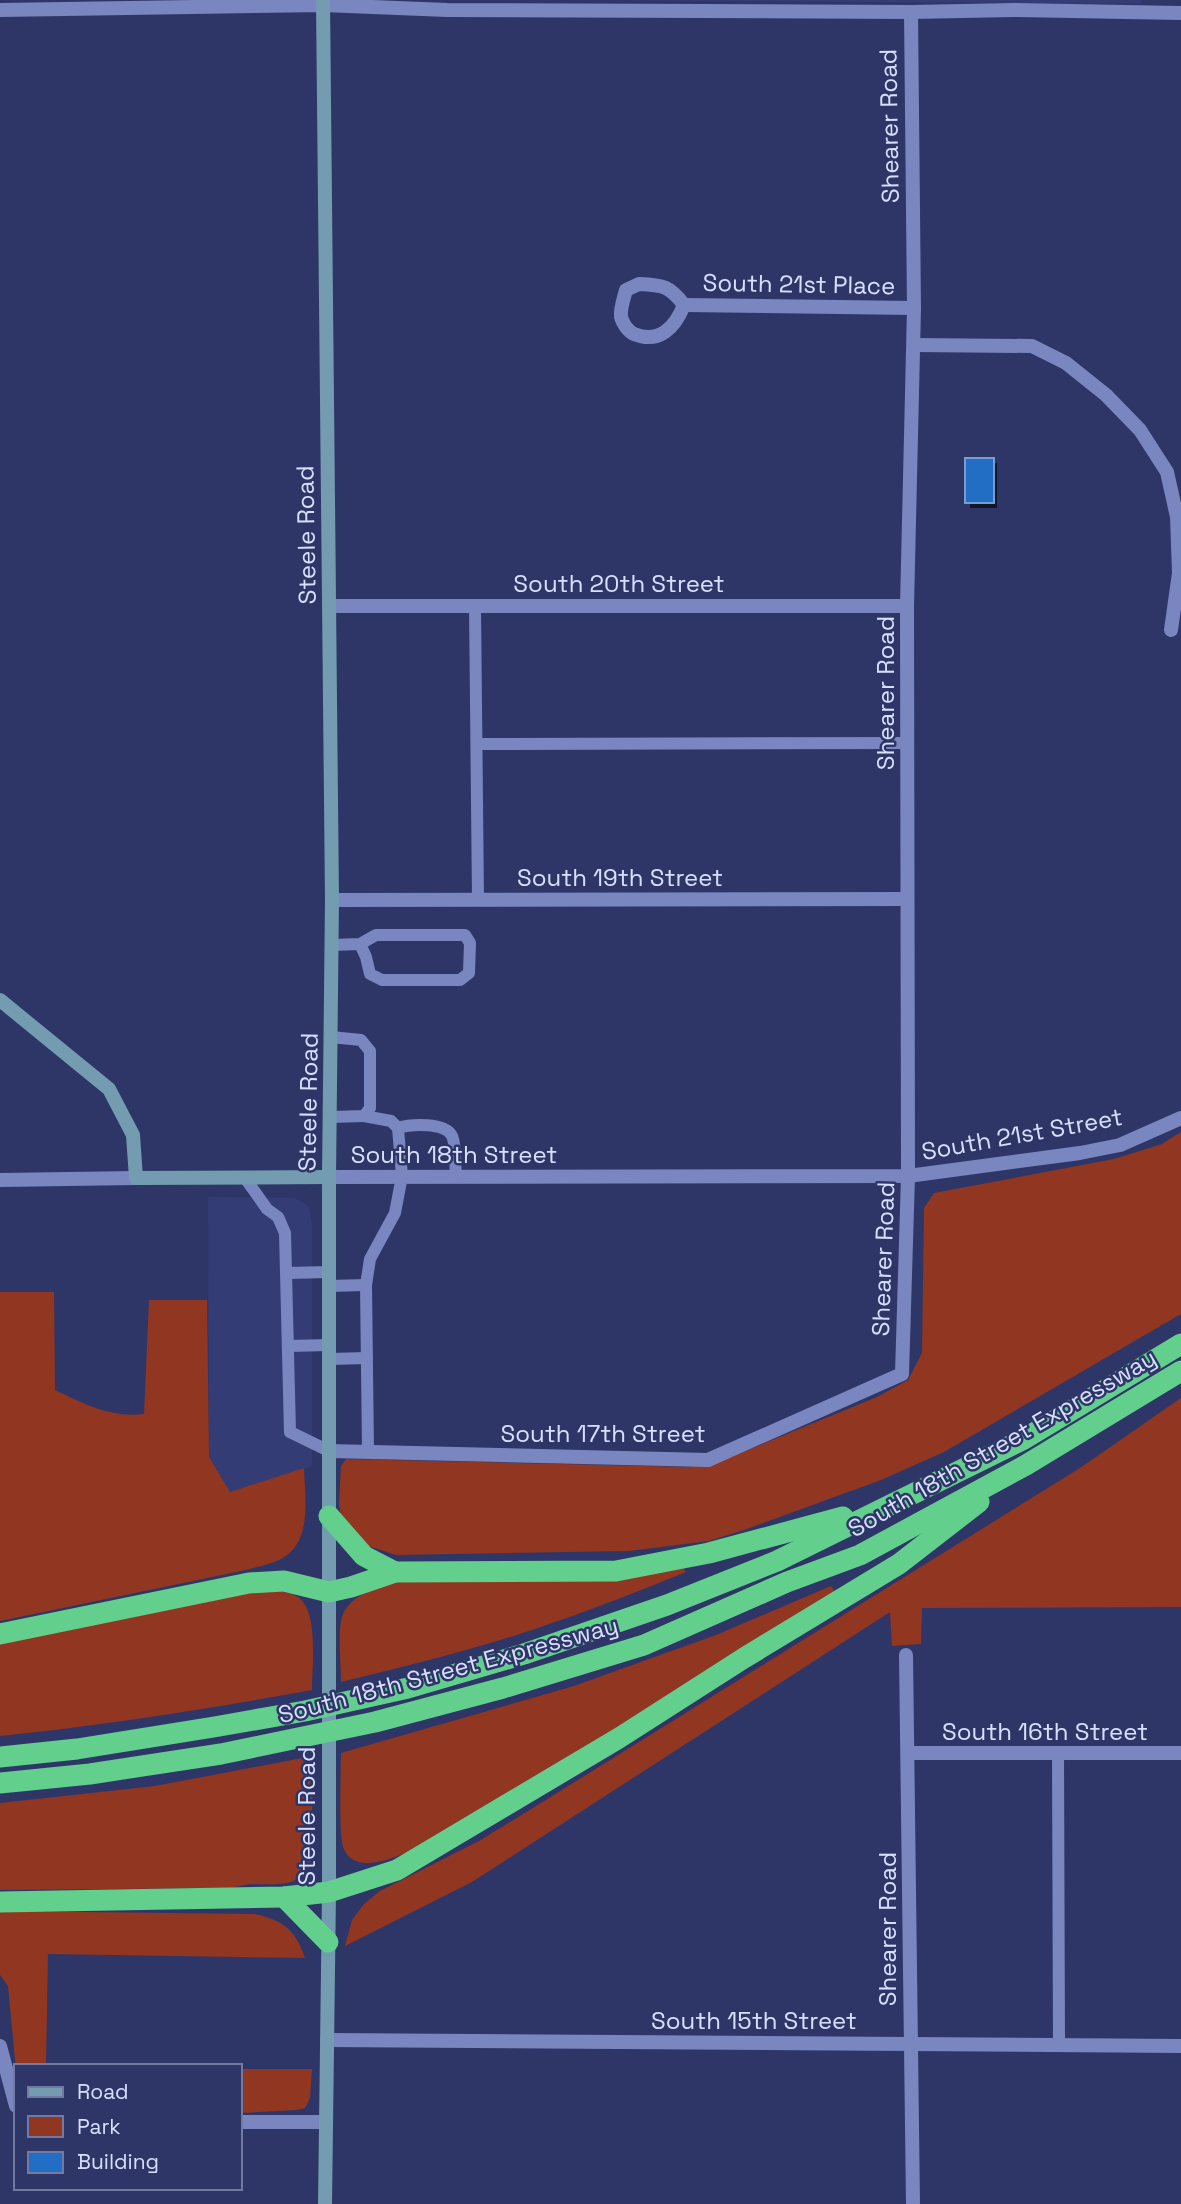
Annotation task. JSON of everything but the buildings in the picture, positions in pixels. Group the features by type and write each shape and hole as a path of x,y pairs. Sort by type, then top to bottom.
{"highway":[{"name":"South 18th Street Expressway","path":"0,1757 77,1749 214,1727 305,1711 408,1688 524,1654 667,1605 777,1561 1024,1439 1181,1344"},
{"name":"South 18th Street Expressway","path":"0,1783 90,1774 221,1754 324,1733 490,1691 645,1645 787,1582 860,1555 1027,1465 1181,1371"},
{"path":"0,1902 284,1897 329,1892 397,1870 620,1738 898,1564 1027,1465"},
{"path":"0,1634 249,1583 284,1581 329,1592 395,1572 616,1571 709,1553 894,1502"},
{"path":"329,1516 364,1556 395,1572"},
{"path":"284,1897 328,1942"}],"street":[{"path":"0,10 16,5 323,3 911,12 1014,5 1181,13"},
{"name":"Steele Road","path":"323,3 332,900 329,1177 329,1892 325,2204"},
{"name":"Shearer Road","path":"902,1374 908,1176 908,606 914,345 911,12"},
{"name":"South 21st Place","path":"639,284 653,284 673,290 684,305 671,328 657,336 645,338 629,331 621,317 626,290 639,284"},
{"name":"South 21st Place","path":"684,305 914,308"},
{"path":"914,345 1032,346 1066,363 1106,395 1140,430 1167,472 1177,517 1179,573 1171,630"},
{"name":"South 20th Street","path":"330,606 908,606"},
{"name":"South 19th Street","path":"332,900 908,900"},
{"path":"0,1000 109,1089 132,1135 136,1178"},
{"name":"South 21st Street","path":"908,1176 1080,1153 1119,1145 1181,1118"},
{"name":"South 18th Street","path":"0,1180 402,1176 908,1176"},
{"name":"South 17th Street","path":"329,1451 708,1460 902,1374"},
{"name":"Shearer Road","path":"906,1655 913,2204"},
{"name":"South 16th Street","path":"908,1754 1181,1753"},
{"name":"South 15th Street","path":"327,2040 1181,2046"},
{"path":"0,2046 14,2098"},
{"path":"242,2122 326,2122"}],"lane":[{"path":"475,606 478,900"},
{"path":"477,744 908,743"},
{"path":"332,945 360,944 376,935 466,935 470,943 469,974 460,980 382,980 370,974 360,944"},
{"path":"331,1038 361,1040 370,1051 370,1108 364,1116"},
{"path":"331,1117 364,1116 391,1121 398,1128 402,1176 395,1213 370,1259 366,1284 368,1451"},
{"path":"398,1128 412,1124 444,1128 452,1136 456,1176"},
{"path":"245,1178 267,1209 278,1217 285,1233 290,1432 329,1451"},
{"path":"288,1273 366,1284"},
{"path":"289,1346 367,1358"},
{"path":"1058,1753 1059,2046"}],"shaded area":[{"path":"588,0 1141,0 1141,4"},
{"path":"208,1197 294,1198 309,1207 312,1224 312,1466 230,1492 209,1457"}],"green space":[{"path":"1181,1132 1181,1314 944,1452 881,1480 709,1541 629,1551 396,1555 365,1545 341,1516 341,1466 346,1459 689,1467 731,1457 877,1397 908,1380 922,1353 924,1208 934,1193 1114,1159 1162,1144"},
{"path":"0,1292 54,1292 55,1390 98,1409 132,1415 144,1414 149,1300 207,1300 209,1457 230,1492 304,1468 305,1520 297,1543 290,1553 275,1562 246,1570 0,1621"},
{"path":"1181,1398 1181,1607 922,1608 921,1644 892,1646 890,1612 472,1882 345,1946 352,1920 364,1904 380,1891 479,1841 520,1816 1080,1468"},
{"path":"683,1568 686,1572 538,1628 341,1682 340,1636 345,1611 351,1602 360,1596 382,1587 414,1579"},
{"path":"831,1586 836,1594 430,1841 380,1862 365,1863 352,1859 344,1849 340,1818 341,1753 574,1686 716,1635"},
{"path":"260,1591 289,1593 305,1604 312,1627 312,1690 156,1716 0,1736 0,1644"},
{"path":"313,1756 311,1864 306,1872 294,1881 231,1888 0,1890 0,1803 155,1786"},
{"path":"0,1911 255,1914 281,1923 287,1928 297,1940 305,1958 48,1954 46,2064 15,2064 8,1986 0,1975"},
{"path":"242,2069 312,2069 310,2098 305,2108 242,2113"}]}
